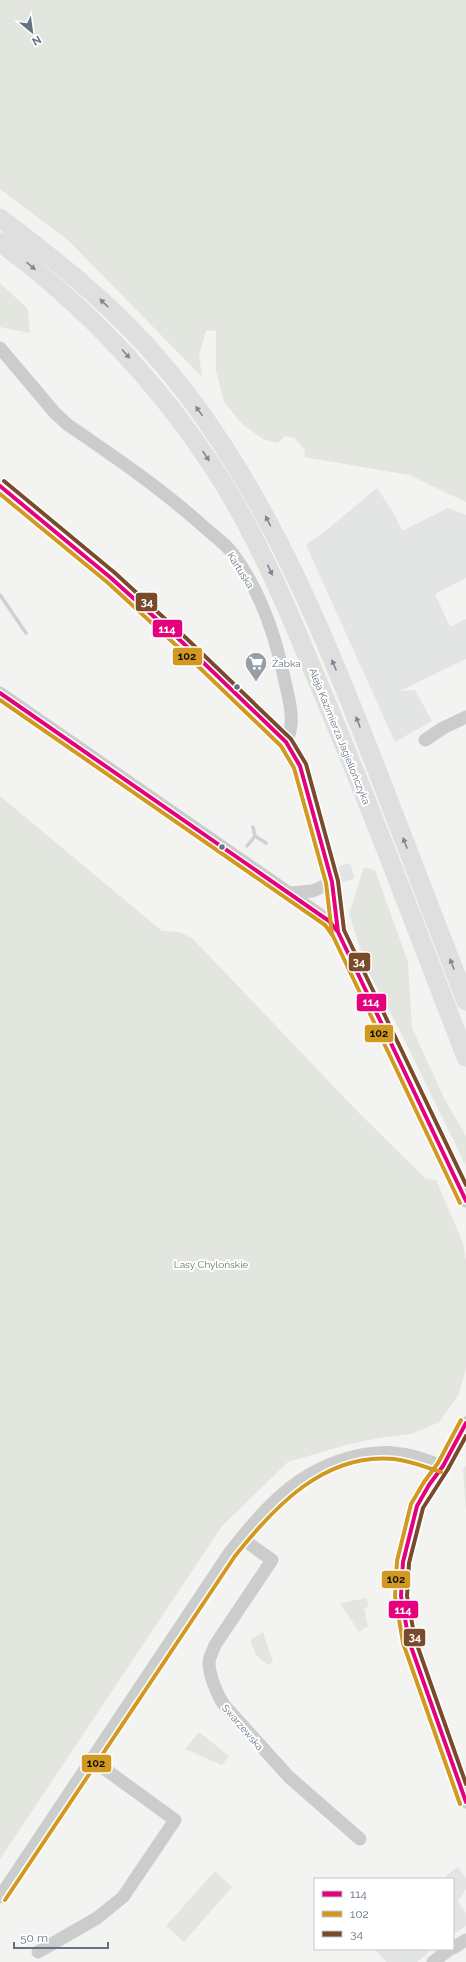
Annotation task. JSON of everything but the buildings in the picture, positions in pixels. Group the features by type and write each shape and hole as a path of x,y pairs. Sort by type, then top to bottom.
{"highway":[{"name":"Aleja Kazimierza Jagiellończyka","path":"0,218 73,275 144,343 208,422 253,493 297,582 350,700 466,1000"},
{"name":"Aleja Kazimierza Jagiellończyka","path":"0,242 54,286 118,346 155,387 180,420 229,492 276,584 325,697 352,762 466,1058"}],"street":[{"name":"Kartuska","path":"0,348 55,413 68,425 178,503 232,552 246,575 267,616 280,658 290,711 291,730 286,742"},
{"path":"0,486 35,513 140,602 286,742 300,766 332,882 338,932"},
{"path":"0,693 329,921 338,932 457,1178 466,1201"},
{"path":"426,740 443,728 466,717"},
{"path":"289,892 313,891 332,882"},
{"path":"443,1466 466,1423"},
{"path":"466,1442 443,1466 429,1485 417,1506 403,1562 401,1596 409,1641 466,1802"},
{"path":"0,1897 230,1552 258,1516 284,1491 309,1474 339,1460 373,1453 393,1453 402,1454 443,1466"},
{"name":"Swarzewska","path":"241,1538 272,1560 219,1639 210,1656 209,1664 217,1693 225,1706 284,1771 360,1839"},
{"path":"38,1952 97,1918 123,1897 175,1820 91,1759"},
{"path":"454,1947 466,1940"},
{"path":"433,1962 449,1950"}],"shaded area":[{"path":"377,488 392,510 402,531 448,508 466,515 466,578 435,594 450,627 466,619 466,659 400,691 415,690 432,721 395,742 306,545 323,533"},
{"path":"350,863 355,878 342,883 338,867"},
{"path":"458,1867 466,1878 466,1889 458,1901 466,1913 466,1926 454,1934 454,1878 443,1878"},
{"path":"376,1950 432,1950 417,1962 386,1962"}],"green space":[{"path":"0,0 466,0 466,502 409,475 304,457 305,450 294,438 285,436 278,443 263,439 242,424 224,402 216,371 216,331 206,330 199,355 202,377 69,241 0,189"},
{"path":"0,283 28,309 30,333 0,327"},
{"name":"Lasy Chylońskie","path":"0,796 162,931 180,932 193,939 358,1112 426,1179 436,1180 463,1243 466,1261 466,1368 459,1394 439,1422 411,1434 379,1438 346,1445 288,1462 222,1526 0,1859"},
{"path":"364,867 375,870 408,962 412,1028 445,1100 466,1136 466,1166 400,1031 367,969 349,914"},
{"path":"466,1466 466,1512 463,1469"},
{"path":"366,1598 369,1607 364,1608 368,1626 359,1632 340,1603"},
{"path":"263,1632 273,1662 268,1665 256,1655 250,1640"},
{"path":"199,1732 229,1756 222,1765 185,1749"},
{"path":"215,1871 232,1887 184,1942 166,1926"}],"waterway":[{"path":"0,595 26,633"},
{"path":"253,827 255,836 266,843"},
{"path":"247,846 255,836"}],"transit line":[{"name":"34","path":"4,481 115,573 186,638 291,739 306,764 338,881 344,930 466,1185"},
{"name":"114","path":"0,486 111,578 182,642 286,742 300,766 332,882 338,932 466,1201"},
{"name":"102","path":"0,494 107,582 178,647 281,746 294,768 326,883 332,934 460,1203"},
{"name":"114","path":"0,693 329,921 338,932"},
{"name":"102","path":"0,700 325,925 333,936"},
{"name":"102","path":"460,1804 403,1643 395,1596 397,1561 411,1504 424,1482 438,1463 461,1420"},
{"name":"114","path":"466,1423 443,1466 429,1485 417,1506 403,1562 401,1596 409,1641 466,1802"},
{"name":"34","path":"466,1436 448,1469 423,1508 409,1563 407,1596 415,1639 466,1784"},
{"name":"102","path":"5,1900 235,1556 250,1537 284,1502 303,1486 324,1474 346,1464 369,1459 400,1460 441,1472"}],"place":[{"name":"Żabka","path":"256,682"}]}
